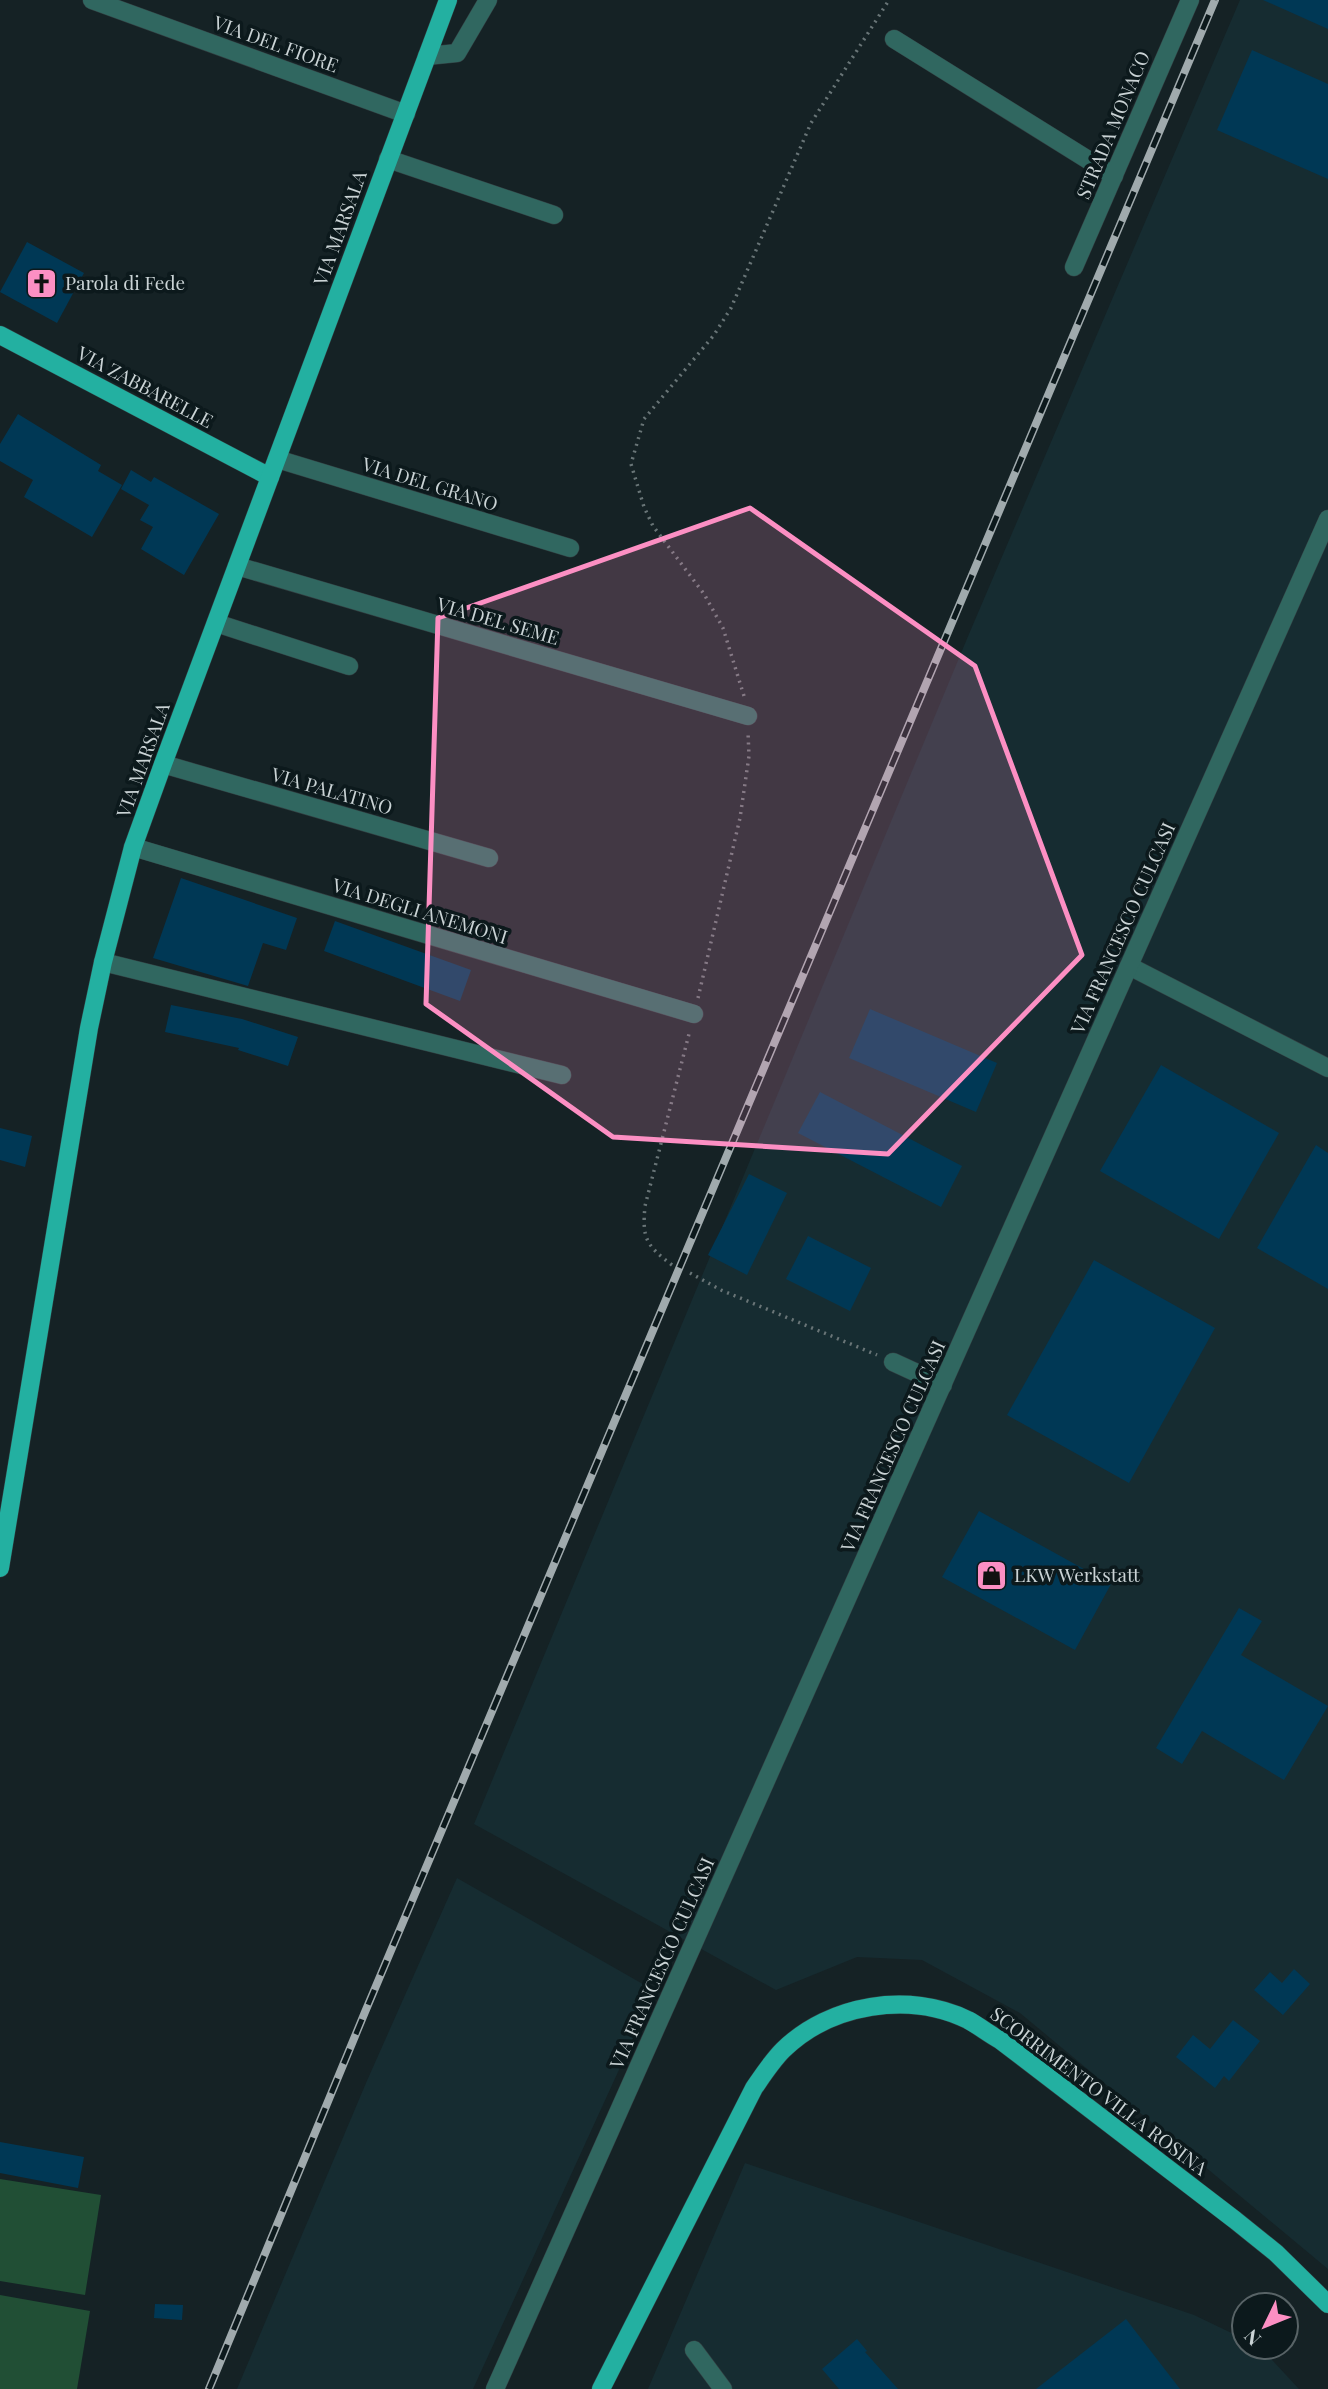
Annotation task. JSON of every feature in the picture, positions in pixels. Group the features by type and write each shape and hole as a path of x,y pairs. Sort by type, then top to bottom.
{"main road":[{"name":"VIA MARSALA","path":"0,1568 89,1028 103,961 133,847 448,0"},
{"name":"VIA ZABBARELLE","path":"0,335 270,477"},
{"name":"SCORRIMENTO VILLA ROSINA","path":"601,2389 738,2116 772,2062 805,2032 837,2015 867,2007 905,2004 934,2008 967,2020 1050,2077 1266,2245 1328,2304"}],"street":[{"name":"VIA DEL FIORE","path":"92,0 405,114"},
{"path":"427,56 457,53 488,0"},
{"name":"STRADA MONACO","path":"1074,267 1190,0"},
{"path":"894,39 1114,176"},
{"path":"388,159 554,215"},
{"name":"VIA DEL GRANO","path":"277,459 570,548"},
{"name":"VIA FRANCESCO CULCASI","path":"495,2389 1328,519"},
{"name":"VIA DEL SEME","path":"237,566 748,716"},
{"path":"216,623 349,666"},
{"name":"VIA PALATINO","path":"163,764 489,858"},
{"name":"VIA DEGLI ANEMONI","path":"133,847 694,1014"},
{"path":"103,961 562,1075"},
{"path":"1129,966 1328,1068"},
{"path":"893,1362 943,1385"},
{"path":"694,2350 723,2389"}],"path":[{"path":"672,1265 653,1250 647,1241 643,1229 645,1206 740,818 749,756 748,716 733,654 723,628 704,594 653,526 644,507 631,464 644,419 714,335 731,308 811,123 889,0"},
{"path":"690,1273 721,1290 893,1362"}],"highlighted area":[{"path":"750,508 975,666 1082,955 888,1154 613,1137 426,1004 438,618"}],"shaded area":[{"path":"1240,0 1328,0 1328,2269 1020,2013 922,1960 857,1957 776,1990 474,1824 969,634"},
{"path":"457,1878 655,1991 473,2389 237,2389 366,2083"},
{"path":"745,2163 1194,2315 1230,2332 1230,2361 1273,2361 1299,2389 648,2389"}],"green space":[{"path":"0,2179 101,2195 85,2295 0,2281"},
{"path":"0,2295 90,2311 77,2389 0,2389"}],"building":[{"path":"1263,0 1328,0 1328,29"},
{"path":"1252,50 1328,84 1328,179 1217,130"},
{"name":"Parola di Fede","path":"27,242 84,273 57,323 0,292"},
{"path":"18,414 101,465 98,471 122,485 92,537 24,497 33,480 0,461 0,444"},
{"path":"131,470 151,482 154,477 219,514 184,575 141,549 153,527 140,520 149,505 121,489"},
{"path":"181,878 297,918 286,950 263,943 248,986 153,958"},
{"path":"335,921 471,970 460,1001 324,951"},
{"path":"171,1005 242,1019 298,1037 288,1066 238,1050 239,1048 165,1032"},
{"path":"870,1009 997,1063 976,1112 849,1058"},
{"path":"1161,1065 1279,1133 1219,1239 1100,1171"},
{"path":"820,1092 962,1166 941,1207 798,1133"},
{"path":"0,1128 32,1136 25,1167 0,1160"},
{"path":"1316,1145 1328,1153 1328,1289 1257,1248"},
{"path":"749,1174 787,1193 747,1275 708,1255"},
{"path":"808,1236 871,1268 850,1311 786,1279"},
{"path":"1094,1260 1215,1328 1129,1483 1007,1415"},
{"path":"979,1511 1111,1584 1075,1650 942,1577"},
{"path":"1239,1608 1262,1621 1241,1655 1328,1706 1284,1780 1202,1731 1182,1764 1156,1748"},
{"path":"1294,1969 1310,1984 1283,2015 1254,1990 1270,1972 1282,1983"},
{"path":"1233,2020 1260,2041 1229,2081 1224,2076 1215,2088 1176,2057 1193,2035 1210,2049"},
{"path":"0,2142 84,2157 78,2188 0,2173"},
{"path":"155,2304 183,2305 182,2320 154,2318"},
{"path":"1126,2319 1180,2389 1036,2389"},
{"path":"857,2339 898,2389 839,2389 822,2369"}],"railway":[{"path":"209,2389 365,2012 1215,0"}],"place":[{"name":"Parola di Fede","path":"42,283"},
{"name":"LKW Werkstatt","path":"991,1575"}]}
